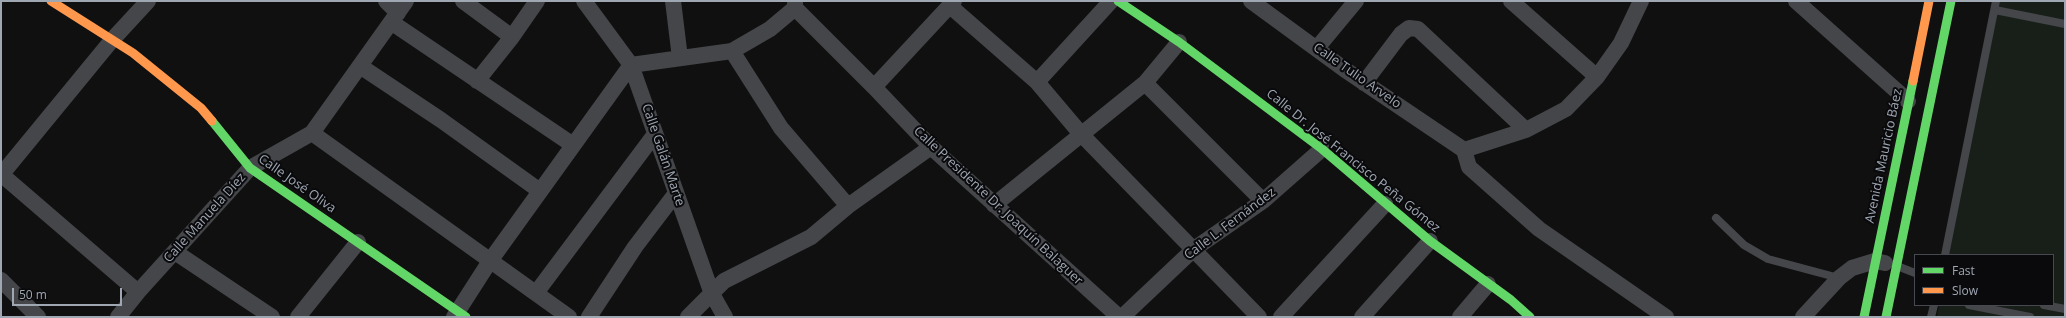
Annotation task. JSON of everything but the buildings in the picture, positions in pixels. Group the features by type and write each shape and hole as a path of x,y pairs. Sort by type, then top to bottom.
{"street":[{"path":"138,292 1,174 112,40 148,1"},
{"path":"386,1 477,81 573,146"},
{"path":"463,1 512,37"},
{"path":"477,81 512,37 537,1"},
{"name":"Calle Galán Marte","path":"584,1 631,65 712,294 726,317"},
{"path":"673,1 680,58"},
{"path":"1038,82 1111,1"},
{"name":"Calle Dr. José Francisco Peña Gómez","path":"1118,1 1179,42 1322,149 1430,241 1511,300 1530,317"},
{"name":"Calle Tulio Arvelo","path":"1251,1 1364,82 1464,150"},
{"path":"1316,48 1356,1"},
{"path":"1511,1 1597,77"},
{"path":"1641,1 1621,43 1597,77 1566,108 1526,130 1464,150 1469,168 1539,229 1666,317"},
{"path":"1796,1 1908,101"},
{"name":"Avenida Mauricio Báez","path":"1864,317 1929,1"},
{"path":"1886,317 1951,1"},
{"name":"Calle José Oliva","path":"53,2 133,53 202,108 250,168 358,242 459,315"},
{"path":"459,315 490,261 631,65 732,51 770,29 795,4"},
{"name":"Calle Presidente Dr. Joaquín Balaguer","path":"795,4 931,148 1121,317"},
{"path":"874,87 952,4 1038,82 1081,134 1259,317"},
{"name":"Calle Manuela Díez","path":"118,317 138,292 250,168 312,133 398,12"},
{"path":"1364,82 1401,34 1409,28 1418,29 1526,130"},
{"path":"994,205 1145,83 1179,42"},
{"path":"732,51 781,128 848,206"},
{"path":"360,66 441,120 540,191"},
{"path":"1145,83 1263,201"},
{"path":"312,133 569,317"},
{"path":"536,293 655,134"},
{"path":"688,317 724,281 811,237 848,206 931,148"},
{"name":"Calle L. Fernández","path":"1121,317 1194,249 1263,201 1322,149"},
{"path":"589,317 635,247 676,193"},
{"path":"1281,317 1385,204"},
{"path":"1362,317 1430,241"},
{"path":"298,317 358,242"},
{"path":"175,252 272,317"},
{"path":"1803,317 1839,278 1852,268 1875,261 1896,266"},
{"path":"1,280 38,317"},
{"path":"1460,317 1488,284"}],"lane":[{"path":"1945,254 1996,1"},
{"path":"1994,10 2065,24"},
{"path":"1716,218 1744,245 1768,259 1839,278"},
{"path":"1896,266 1914,272"},
{"path":"1931,317 1934,306"},
{"path":"1974,306 2030,317"},
{"path":"2049,306 2065,309"}],"shaded area":[{"path":"1995,1 2065,1 2065,317 1937,317 1939,306 2054,306 2054,254 1948,254"}],"traffic: fast":[{"path":"1118,1 1179,42 1322,149 1430,241 1511,300 1530,317"},
{"path":"1886,317 1951,1"},
{"path":"1864,317 1913,81"},
{"path":"212,121 250,168 466,317"}],"traffic: slow":[{"path":"51,1 133,53 201,108 212,121"},
{"path":"1913,81 1929,1"}]}
